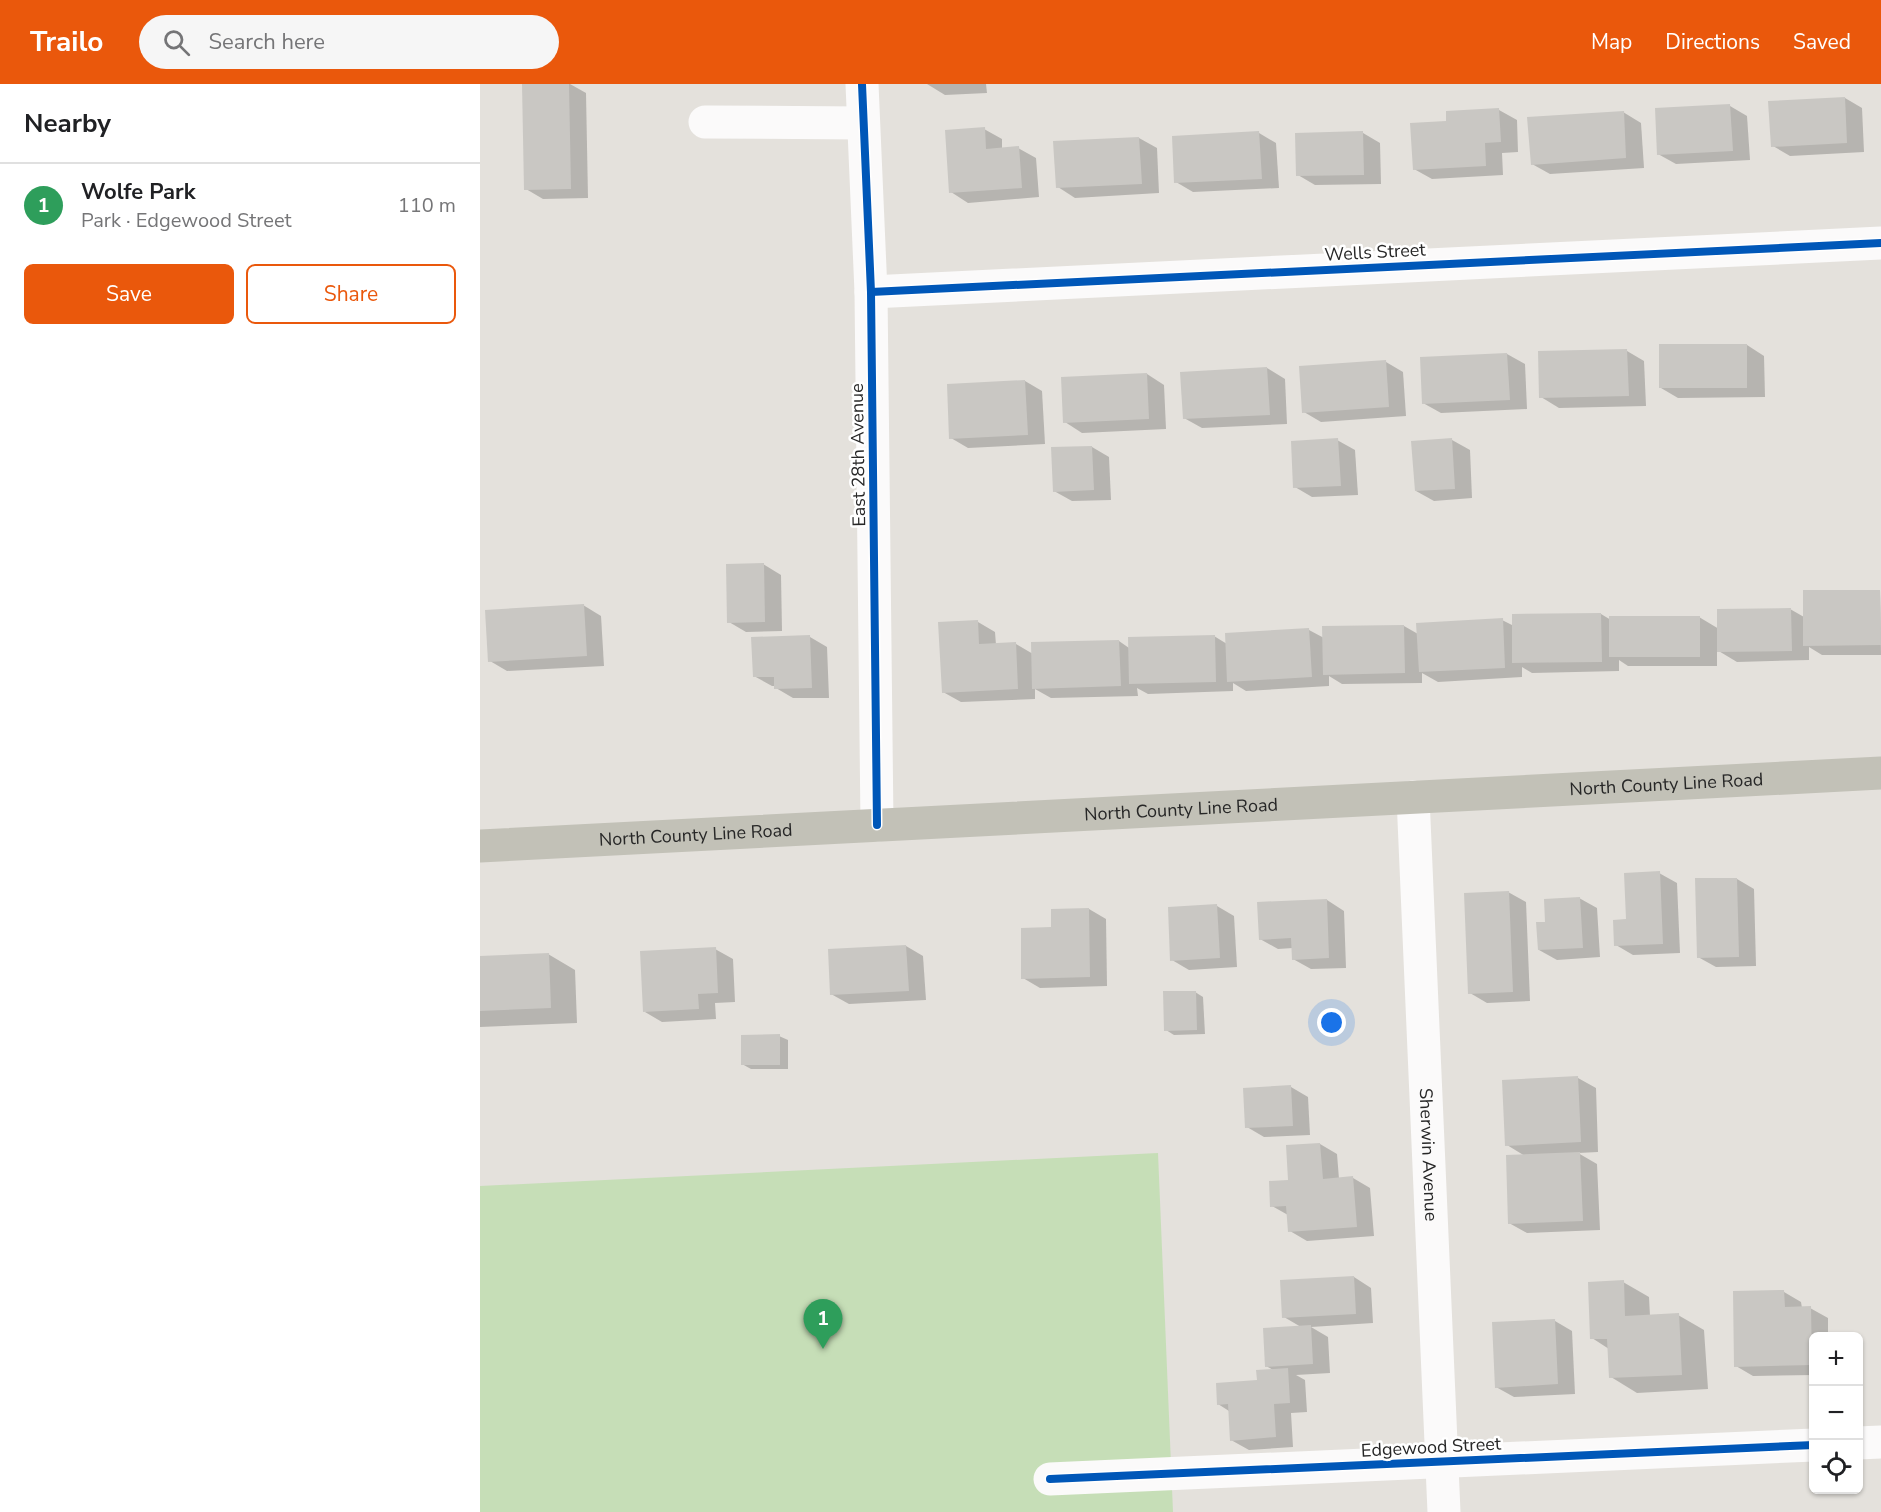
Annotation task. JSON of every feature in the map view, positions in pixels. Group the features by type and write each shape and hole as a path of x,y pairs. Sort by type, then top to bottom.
{"main road":[{"name":"North County Line Road","path":"480,846 1881,773"}],"street":[{"name":"East 28th Avenue","path":"862,84 871,292 877,825"},
{"path":"705,122 863,123"},
{"name":"Wells Street","path":"871,292 1881,243"},
{"name":"Sherwin Avenue","path":"1413,797 1443,1512"},
{"path":"1863,1443 1881,1442"},
{"name":"Edgewood Street","path":"1050,1479 1809,1445"}],"green space":[{"path":"1158,1153 1173,1512 480,1512 480,1186"}],"building":[{"path":"522,84 569,84 571,189 524,190"},
{"path":"1845,97 1847,143 1771,147 1768,101"},
{"path":"1730,104 1733,151 1657,155 1655,108"},
{"path":"1499,108 1501,142 1485,143 1486,166 1413,170 1410,123 1446,121 1446,111"},
{"path":"1624,111 1626,158 1531,165 1527,117"},
{"path":"985,127 986,149 1019,146 1022,188 949,193 945,130"},
{"path":"1259,131 1262,179 1174,183 1172,136"},
{"path":"1363,131 1364,175 1296,176 1295,133"},
{"path":"1139,137 1142,184 1056,188 1053,141"},
{"path":"1659,344 1747,344 1747,388 1659,388"},
{"path":"1627,349 1629,396 1539,398 1538,351"},
{"path":"1507,353 1510,400 1422,404 1420,357"},
{"path":"1386,360 1389,407 1302,413 1299,366"},
{"path":"1267,367 1270,415 1183,419 1180,372"},
{"path":"1147,373 1149,419 1063,423 1061,377"},
{"path":"1025,380 1028,435 949,439 947,384"},
{"path":"1338,438 1341,486 1293,488 1291,441"},
{"path":"1452,438 1455,489 1415,491 1411,441"},
{"path":"1092,446 1094,490 1053,492 1051,447"},
{"path":"764,563 765,622 727,623 726,564"},
{"path":"1803,590 1880,590 1881,645 1803,646"},
{"path":"584,604 587,656 488,662 485,610"},
{"path":"1791,608 1792,651 1717,652 1717,609"},
{"path":"1601,613 1602,662 1512,663 1512,614"},
{"path":"1609,616 1700,616 1700,657 1609,657"},
{"path":"1503,618 1505,668 1419,672 1416,623"},
{"path":"978,620 979,644 1016,642 1018,689 942,693 938,622"},
{"path":"1404,625 1405,673 1323,675 1322,626"},
{"path":"1309,628 1312,677 1227,682 1225,633"},
{"path":"810,635 812,688 774,689 774,677 753,677 751,637"},
{"path":"1215,635 1216,682 1129,684 1128,637"},
{"path":"1119,640 1121,686 1032,689 1031,642"},
{"path":"1660,871 1663,944 1614,946 1613,920 1626,919 1624,873"},
{"path":"1695,878 1737,878 1739,957 1697,958"},
{"path":"1509,891 1513,992 1468,994 1464,893"},
{"path":"1580,897 1583,948 1538,950 1536,922 1545,922 1544,899"},
{"path":"1327,899 1329,958 1292,960 1291,938 1259,940 1257,902"},
{"path":"1217,904 1220,958 1170,961 1168,907"},
{"path":"1089,908 1090,977 1021,979 1021,928 1051,927 1051,909"},
{"path":"906,945 909,991 830,995 828,949"},
{"path":"716,947 718,993 698,994 699,1009 643,1012 640,951"},
{"path":"549,953 551,1008 480,1011 480,956"},
{"path":"1163,991 1196,991 1197,1030 1164,1031"},
{"path":"780,1034 780,1065 741,1065 741,1035"},
{"path":"1578,1076 1581,1142 1505,1146 1502,1080"},
{"path":"1291,1085 1293,1126 1245,1128 1243,1088"},
{"path":"1320,1143 1323,1179 1353,1176 1357,1227 1288,1232 1286,1206 1270,1207 1269,1181 1288,1180 1286,1145"},
{"path":"1580,1152 1583,1221 1508,1224 1506,1155"},
{"path":"1354,1276 1356,1314 1282,1318 1280,1280"},
{"path":"1624,1280 1625,1316 1679,1313 1682,1375 1609,1378 1607,1339 1590,1339 1588,1282"},
{"path":"1784,1290 1785,1307 1811,1306 1809,1365 1734,1367 1733,1291"},
{"path":"1555,1319 1558,1384 1495,1388 1492,1322"},
{"path":"1311,1325 1313,1364 1265,1367 1263,1328"},
{"path":"1288,1368 1290,1403 1274,1404 1276,1437 1230,1441 1228,1404 1217,1405 1216,1383 1257,1380 1256,1370"}],"cycle path":[{"path":"862,84 871,292 877,825"},
{"path":"871,292 1881,243"},
{"path":"1050,1479 1809,1445"}],"place":[{"name":"Wolfe Park","path":"823,1349"}]}
